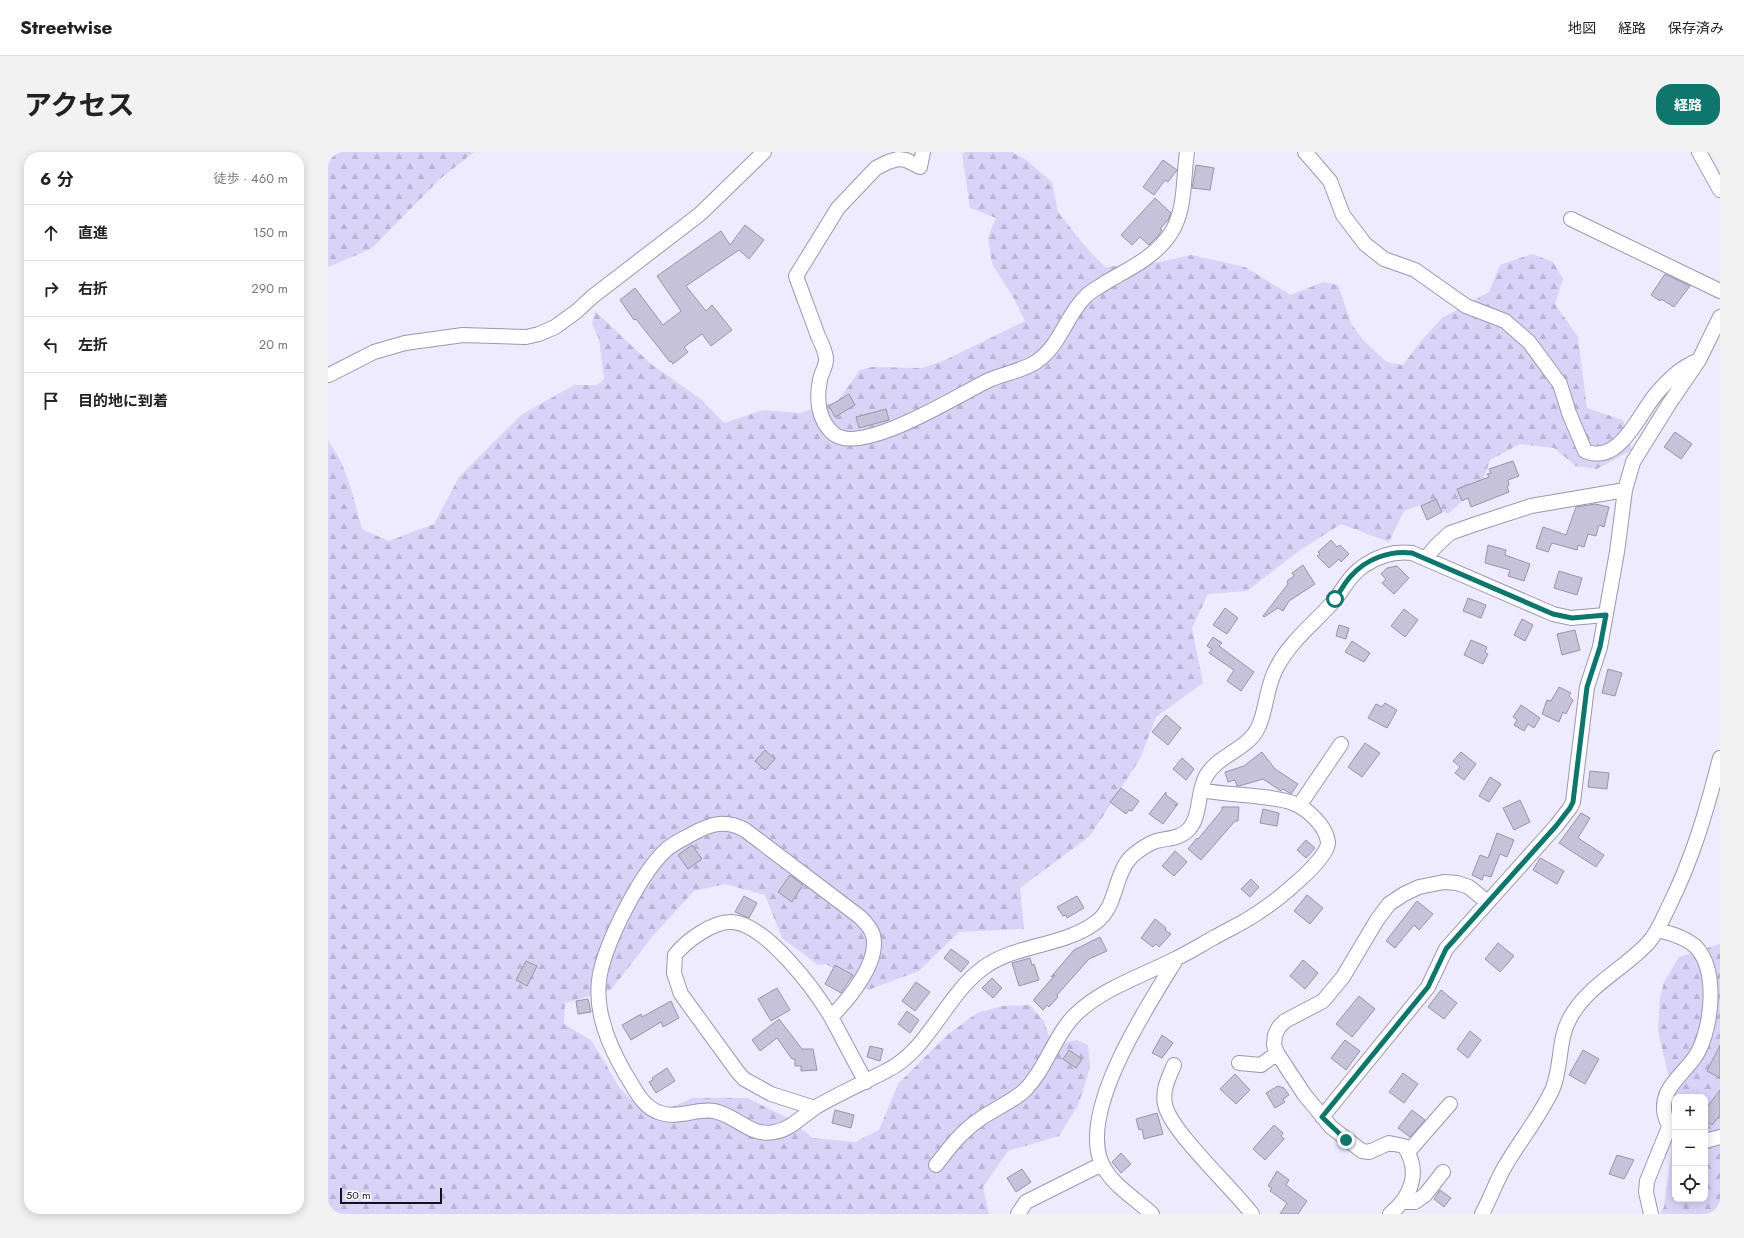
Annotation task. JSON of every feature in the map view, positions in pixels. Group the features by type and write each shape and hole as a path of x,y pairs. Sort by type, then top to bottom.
{"street":[{"path":"330,375 374,352 405,343 463,335 526,337 555,327 578,311 592,297 700,214 764,152"},
{"path":"923,152 920,167 906,160 888,162 876,168 862,181 838,208 796,276 826,359 820,379 820,414 824,423 840,438 845,440 877,435 897,427 1002,374 1035,363 1061,335 1078,305 1087,294 1149,257 1160,247 1178,220 1187,152"},
{"path":"1305,152 1330,181 1343,215 1365,244 1384,259 1415,270 1466,306 1505,321 1529,342 1560,384 1569,413 1585,451 1599,454 1620,444 1665,384 1685,366 1699,360"},
{"path":"1699,152 1720,190"},
{"path":"1571,219 1720,291"},
{"path":"1322,1117 1428,987 1446,949 1556,826 1570,808 1576,784 1587,687 1600,647 1617,552 1625,490 1633,462 1669,404 1699,360 1720,317"},
{"path":"1426,558 1450,533 1476,524 1531,506 1625,490"},
{"path":"831,1017 845,1003 866,969 873,954 872,934 860,917 745,830 728,824 714,824 699,830 668,848 654,864 622,917 600,974 600,1010 606,1034 620,1065 645,1105 661,1114 674,1115 715,1111 752,1130 765,1133 777,1132 790,1126 815,1108 896,1067 906,1058 952,1001 982,969 1002,956 1045,944 1080,931 1097,922 1107,910 1116,892 1118,877 1124,866 1134,855 1154,842 1172,839 1185,833 1191,828 1195,820 1205,778 1212,766 1250,739 1258,728 1269,685 1277,666 1287,651 1335,599 1350,576 1364,565 1384,555 1401,551 1412,553 1553,614 1572,618 1606,615"},
{"path":"1299,806 1341,744"},
{"path":"1482,1214 1504,1168 1541,1112 1552,1089 1558,1074 1563,1038 1570,1018 1580,1004 1648,943 1657,930 1684,877 1699,837 1720,758"},
{"path":"936,1165 960,1134 1025,1089 1045,1062 1065,1028 1087,1005 1143,972 1177,958 1256,914 1304,876 1325,854 1328,844 1326,835 1321,825 1299,806 1281,800 1221,794 1201,790"},
{"path":"1390,1214 1408,1194 1414,1175 1413,1161 1408,1152 1404,1146 1388,1143 1369,1152 1362,1151 1331,1127 1304,1094 1277,1053 1274,1045 1275,1035 1279,1027 1285,1021 1323,1001 1343,977 1377,920 1394,901 1419,887 1444,882 1457,883 1469,887 1487,902"},
{"path":"815,1108 771,1094 744,1078 737,1071 681,994 674,973 675,955 693,938 709,929 731,922 741,924 754,930 779,950 801,975 831,1017 866,1082"},
{"path":"1651,1214 1646,1192 1647,1181 1672,1129 1664,1113 1666,1094 1697,1054 1702,1045 1708,1021 1710,987 1705,963 1695,947 1680,937 1657,930"},
{"path":"1152,1214 1116,1182 1102,1164 1098,1150 1097,1138 1106,1092 1132,1032 1177,958"},
{"path":"1239,1062 1261,1066 1277,1053"},
{"path":"1174,1065 1164,1095 1168,1114 1181,1133 1252,1214 1257,1214"},
{"path":"1408,1152 1450,1104"},
{"path":"1708,1140 1720,1137"},
{"path":"1018,1214 1026,1202 1102,1164"},
{"path":"1402,1202 1415,1202 1425,1195 1443,1172"}],"green space":[{"path":"328,152 474,152 440,179 371,249 328,267"},
{"path":"965,152 1012,152 1026,160 1052,182 1058,212 1084,245 1105,267 1160,262 1191,255 1245,267 1291,295 1323,282 1338,285 1351,323 1364,341 1387,362 1403,365 1421,341 1442,318 1489,292 1500,265 1532,254 1553,262 1563,279 1555,304 1578,337 1587,408 1623,420 1632,450 1597,469 1576,466 1554,448 1520,444 1490,460 1482,483 1448,514 1424,504 1404,511 1389,542 1341,524 1299,551 1247,591 1208,594 1192,628 1203,683 1156,717 1140,759 1090,836 1020,888 1024,929 959,932 919,971 868,990 826,964 818,965 782,938 765,895 725,884 694,891 652,937 611,990 565,1003 564,1024 592,1041 621,1090 650,1117 692,1098 747,1098 788,1118 813,1138 855,1142 879,1130 898,1084 947,1035 977,1013 1002,1006 1030,1005 1044,1021 1049,1036 1060,1044 1077,1040 1088,1045 1090,1067 1077,1107 1059,1136 1008,1151 983,1187 989,1214 328,1214 328,441 335,450 345,472 362,529 389,541 434,524 459,477 521,415 574,385 597,385 604,379 599,339 592,324 595,311 650,363 702,400 724,423 763,410 800,413 838,401 860,370 872,367 922,368 943,361 1025,321 1013,297 992,264 988,237 996,218 970,208 962,154"},
{"path":"1720,944 1720,1214 1660,1214 1664,1207 1671,1155 1672,1124 1672,1202 1708,1202 1708,1094 1673,1094 1658,1032 1660,997 1664,982 1679,957"}],"building":[{"path":"1163,160 1177,170 1168,182 1165,180 1154,195 1143,187"},
{"path":"1196,165 1214,168 1210,190 1192,188"},
{"path":"1155,198 1171,213 1168,220 1160,229 1162,230 1158,236 1149,245 1140,237 1132,245 1121,235"},
{"path":"745,225 764,240 749,259 739,250 686,286 706,311 712,305 732,330 711,346 702,334 684,347 688,352 673,364 636,319 634,320 620,300 635,288 663,325 681,311 657,276 721,231 730,245"},
{"path":"1665,274 1690,286 1674,307 1651,295"},
{"path":"849,394 855,405 835,417 829,406"},
{"path":"886,409 889,420 859,428 856,417"},
{"path":"1675,432 1692,444 1681,459 1664,447"},
{"path":"1513,461 1519,476 1508,480 1509,485 1507,486 1509,492 1471,507 1468,498 1462,501 1457,489 1489,477 1487,474 1491,473 1489,469"},
{"path":"1436,499 1442,512 1427,520 1421,506"},
{"path":"1595,504 1609,507 1604,527 1599,525 1596,536 1588,534 1584,547 1578,545 1577,550 1552,543 1548,552 1536,548 1543,527 1566,535 1576,507"},
{"path":"1331,540 1337,547 1340,545 1349,554 1341,562 1339,559 1329,568 1317,556 1320,554 1318,552"},
{"path":"1488,545 1506,550 1505,555 1530,564 1524,581 1508,576 1510,570 1485,563"},
{"path":"1303,565 1315,584 1289,601 1283,611 1278,608 1264,617 1263,616 1288,584 1287,581 1294,576 1292,573"},
{"path":"1397,566 1409,578 1394,594 1382,583 1386,579 1381,574 1387,568"},
{"path":"1559,571 1582,578 1577,595 1554,588"},
{"path":"1468,598 1486,605 1481,618 1463,611"},
{"path":"1225,608 1238,618 1227,634 1213,625"},
{"path":"1404,609 1418,620 1405,637 1391,626"},
{"path":"1522,619 1533,625 1525,641 1514,635"},
{"path":"1339,625 1349,628 1346,639 1336,636"},
{"path":"1575,630 1580,650 1562,655 1557,634"},
{"path":"1213,637 1222,643 1219,646 1254,672 1241,691 1227,681 1234,670 1209,653 1212,649 1207,646"},
{"path":"1471,640 1487,647 1485,652 1488,654 1483,664 1464,655"},
{"path":"1352,641 1370,653 1364,662 1345,652"},
{"path":"1608,669 1622,673 1615,696 1602,693"},
{"path":"1559,687 1571,693 1569,696 1573,700 1566,714 1563,712 1559,722 1542,714 1547,700 1551,701"},
{"path":"1385,703 1397,710 1387,728 1368,718 1376,704 1382,707"},
{"path":"1521,705 1540,718 1534,728 1528,724 1524,731 1514,725 1517,720 1513,717"},
{"path":"1166,715 1181,728 1168,745 1152,732"},
{"path":"1365,743 1380,753 1362,777 1348,767"},
{"path":"765,750 775,759 765,770 755,761"},
{"path":"1262,752 1275,769 1298,784 1291,794 1283,789 1281,791 1263,779 1239,786 1237,786 1235,780 1228,782 1225,772 1244,766"},
{"path":"1461,752 1476,764 1464,780 1455,773 1460,767 1453,761"},
{"path":"1182,758 1194,769 1186,780 1173,769"},
{"path":"1590,771 1609,773 1607,789 1588,787"},
{"path":"1490,777 1501,784 1489,802 1479,796"},
{"path":"1121,788 1139,801 1132,811 1129,810 1126,814 1110,802"},
{"path":"1166,792 1166,795 1178,804 1175,805 1177,805 1163,824 1149,814"},
{"path":"1520,800 1530,822 1514,830 1503,808"},
{"path":"1222,807 1239,807 1238,821 1235,821 1201,860 1188,849 1222,810"},
{"path":"1263,809 1279,813 1277,826 1260,823"},
{"path":"1581,813 1590,818 1578,838 1604,855 1596,867 1559,843"},
{"path":"1497,833 1514,840 1507,857 1500,854 1491,877 1484,875 1482,880 1472,875 1480,855 1488,858"},
{"path":"1306,840 1315,848 1306,858 1297,850"},
{"path":"692,845 702,859 688,869 678,855"},
{"path":"1175,851 1187,862 1174,876 1162,866"},
{"path":"1540,858 1564,871 1557,884 1533,870"},
{"path":"790,875 803,885 792,902 778,892"},
{"path":"1251,879 1259,887 1250,897 1241,889"},
{"path":"1307,895 1323,908 1310,924 1294,911"},
{"path":"744,896 757,903 749,918 735,912"},
{"path":"1077,896 1084,908 1067,918 1066,915 1063,916 1057,907"},
{"path":"1417,901 1433,914 1419,930 1414,925 1395,948 1386,941"},
{"path":"1155,919 1171,934 1159,947 1156,944 1153,947 1141,938"},
{"path":"1100,937 1107,951 1089,959 1057,995 1058,997 1049,1007 1047,1005 1043,1010 1034,1001 1034,999 1055,975 1051,977 1074,950"},
{"path":"1498,943 1514,956 1500,972 1485,959"},
{"path":"951,949 969,962 961,972 944,958"},
{"path":"1030,958 1032,965 1034,964 1039,980 1019,986 1012,963"},
{"path":"1303,960 1318,973 1305,989 1290,976"},
{"path":"526,961 537,966 527,986 516,980"},
{"path":"835,965 853,975 841,993 825,984"},
{"path":"992,978 1002,988 993,998 982,988"},
{"path":"916,982 930,992 915,1011 902,1001"},
{"path":"777,988 790,1010 771,1021 758,999"},
{"path":"1441,990 1457,1003 1444,1019 1428,1007"},
{"path":"1359,996 1375,1009 1352,1037 1336,1024"},
{"path":"588,999 591,1012 578,1014 576,1001"},
{"path":"671,1001 679,1018 663,1027 661,1022 631,1040 622,1025 641,1014 642,1017"},
{"path":"907,1011 919,1020 910,1033 898,1024"},
{"path":"779,1019 802,1049 813,1049 817,1070 801,1071 801,1066 795,1066 795,1059 792,1059 777,1038 760,1051 752,1040"},
{"path":"1470,1031 1481,1040 1468,1058 1457,1049"},
{"path":"1162,1035 1173,1043 1162,1058 1152,1053"},
{"path":"1345,1040 1360,1051 1346,1070 1331,1058"},
{"path":"1720,1045 1720,1078 1707,1071"},
{"path":"870,1046 883,1049 880,1061 867,1057"},
{"path":"1069,1050 1082,1059 1076,1068 1063,1059"},
{"path":"1583,1050 1599,1059 1585,1084 1569,1075"},
{"path":"667,1068 675,1081 656,1093 649,1082 653,1080 652,1078"},
{"path":"1403,1073 1418,1084 1404,1103 1389,1092"},
{"path":"1235,1074 1250,1090 1236,1104 1220,1089"},
{"path":"1278,1086 1284,1088 1289,1095 1283,1099 1285,1102 1275,1108 1266,1093"},
{"path":"1720,1090 1720,1115 1712,1125 1708,1122 1708,1106"},
{"path":"835,1110 854,1115 851,1128 832,1123"},
{"path":"1412,1110 1425,1120 1410,1137 1398,1128"},
{"path":"1157,1113 1163,1134 1144,1139 1142,1129 1139,1130 1136,1119"},
{"path":"1274,1125 1283,1133 1281,1136 1284,1139 1265,1160 1253,1149"},
{"path":"1121,1153 1131,1164 1121,1173 1112,1162"},
{"path":"1617,1155 1634,1160 1624,1179 1609,1174"},
{"path":"1022,1169 1031,1182 1016,1192 1007,1178"},
{"path":"1277,1171 1289,1180 1286,1185 1307,1201 1298,1214 1280,1214 1287,1203 1270,1191 1272,1188 1268,1186"},
{"path":"1440,1190 1451,1198 1444,1207 1434,1199"}],"route":[{"path":"1335,599 1350,576 1364,565 1384,555 1401,551 1426,558 1553,614 1572,618 1606,615 1600,647 1587,687 1573,802 1556,826 1446,949 1439,960 1436,972 1428,987 1328,1108 1322,1117 1346,1140"}]}
